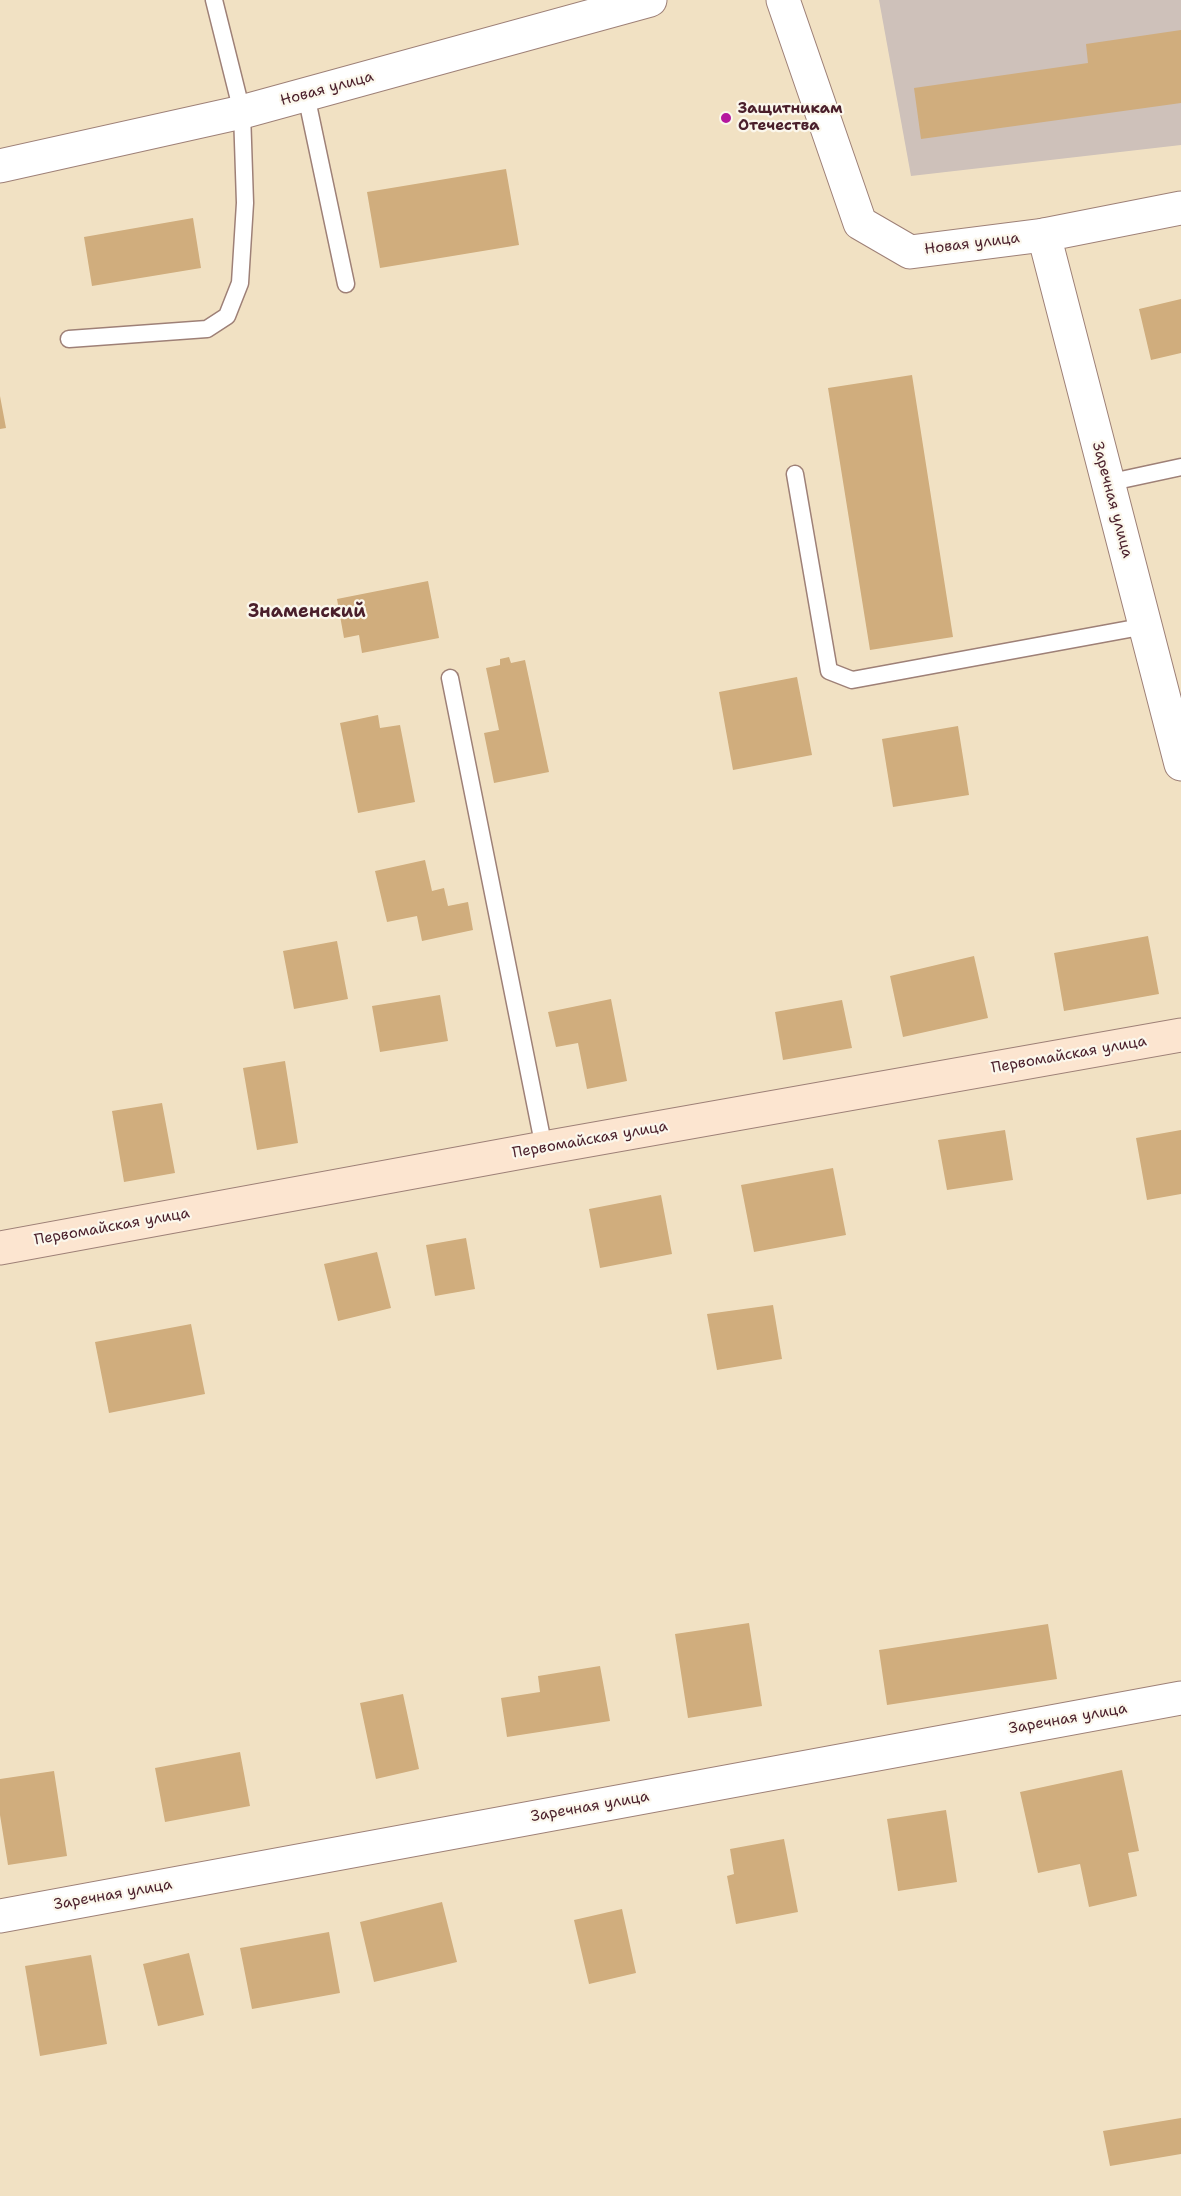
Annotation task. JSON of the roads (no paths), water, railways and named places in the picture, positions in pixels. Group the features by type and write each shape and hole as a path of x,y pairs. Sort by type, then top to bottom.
{"main road":[{"name":"Первомайская улица","path":"0,1248 544,1148 1181,1035"}],"street":[{"name":"Новая улица","path":"0,166 242,112 650,0"},
{"name":"Новая улица","path":"783,0 860,223 910,252 1044,235 1181,208"},
{"name":"Заречная улица","path":"1044,235 1181,764"},
{"name":"Заречная улица","path":"0,1916 1181,1698"}],"lane":[{"path":"69,339 207,329 227,316 240,283 245,204 242,112 214,0"},
{"path":"306,95 346,284"},
{"path":"1107,483 1181,467"},
{"path":"795,474 829,671 852,680 1146,626"},
{"path":"450,678 544,1148"}],"place":[{"name":"Защитникам Отечества","path":"726,118"}],"district":[{"name":"Знаменский","path":"307,612"}]}
